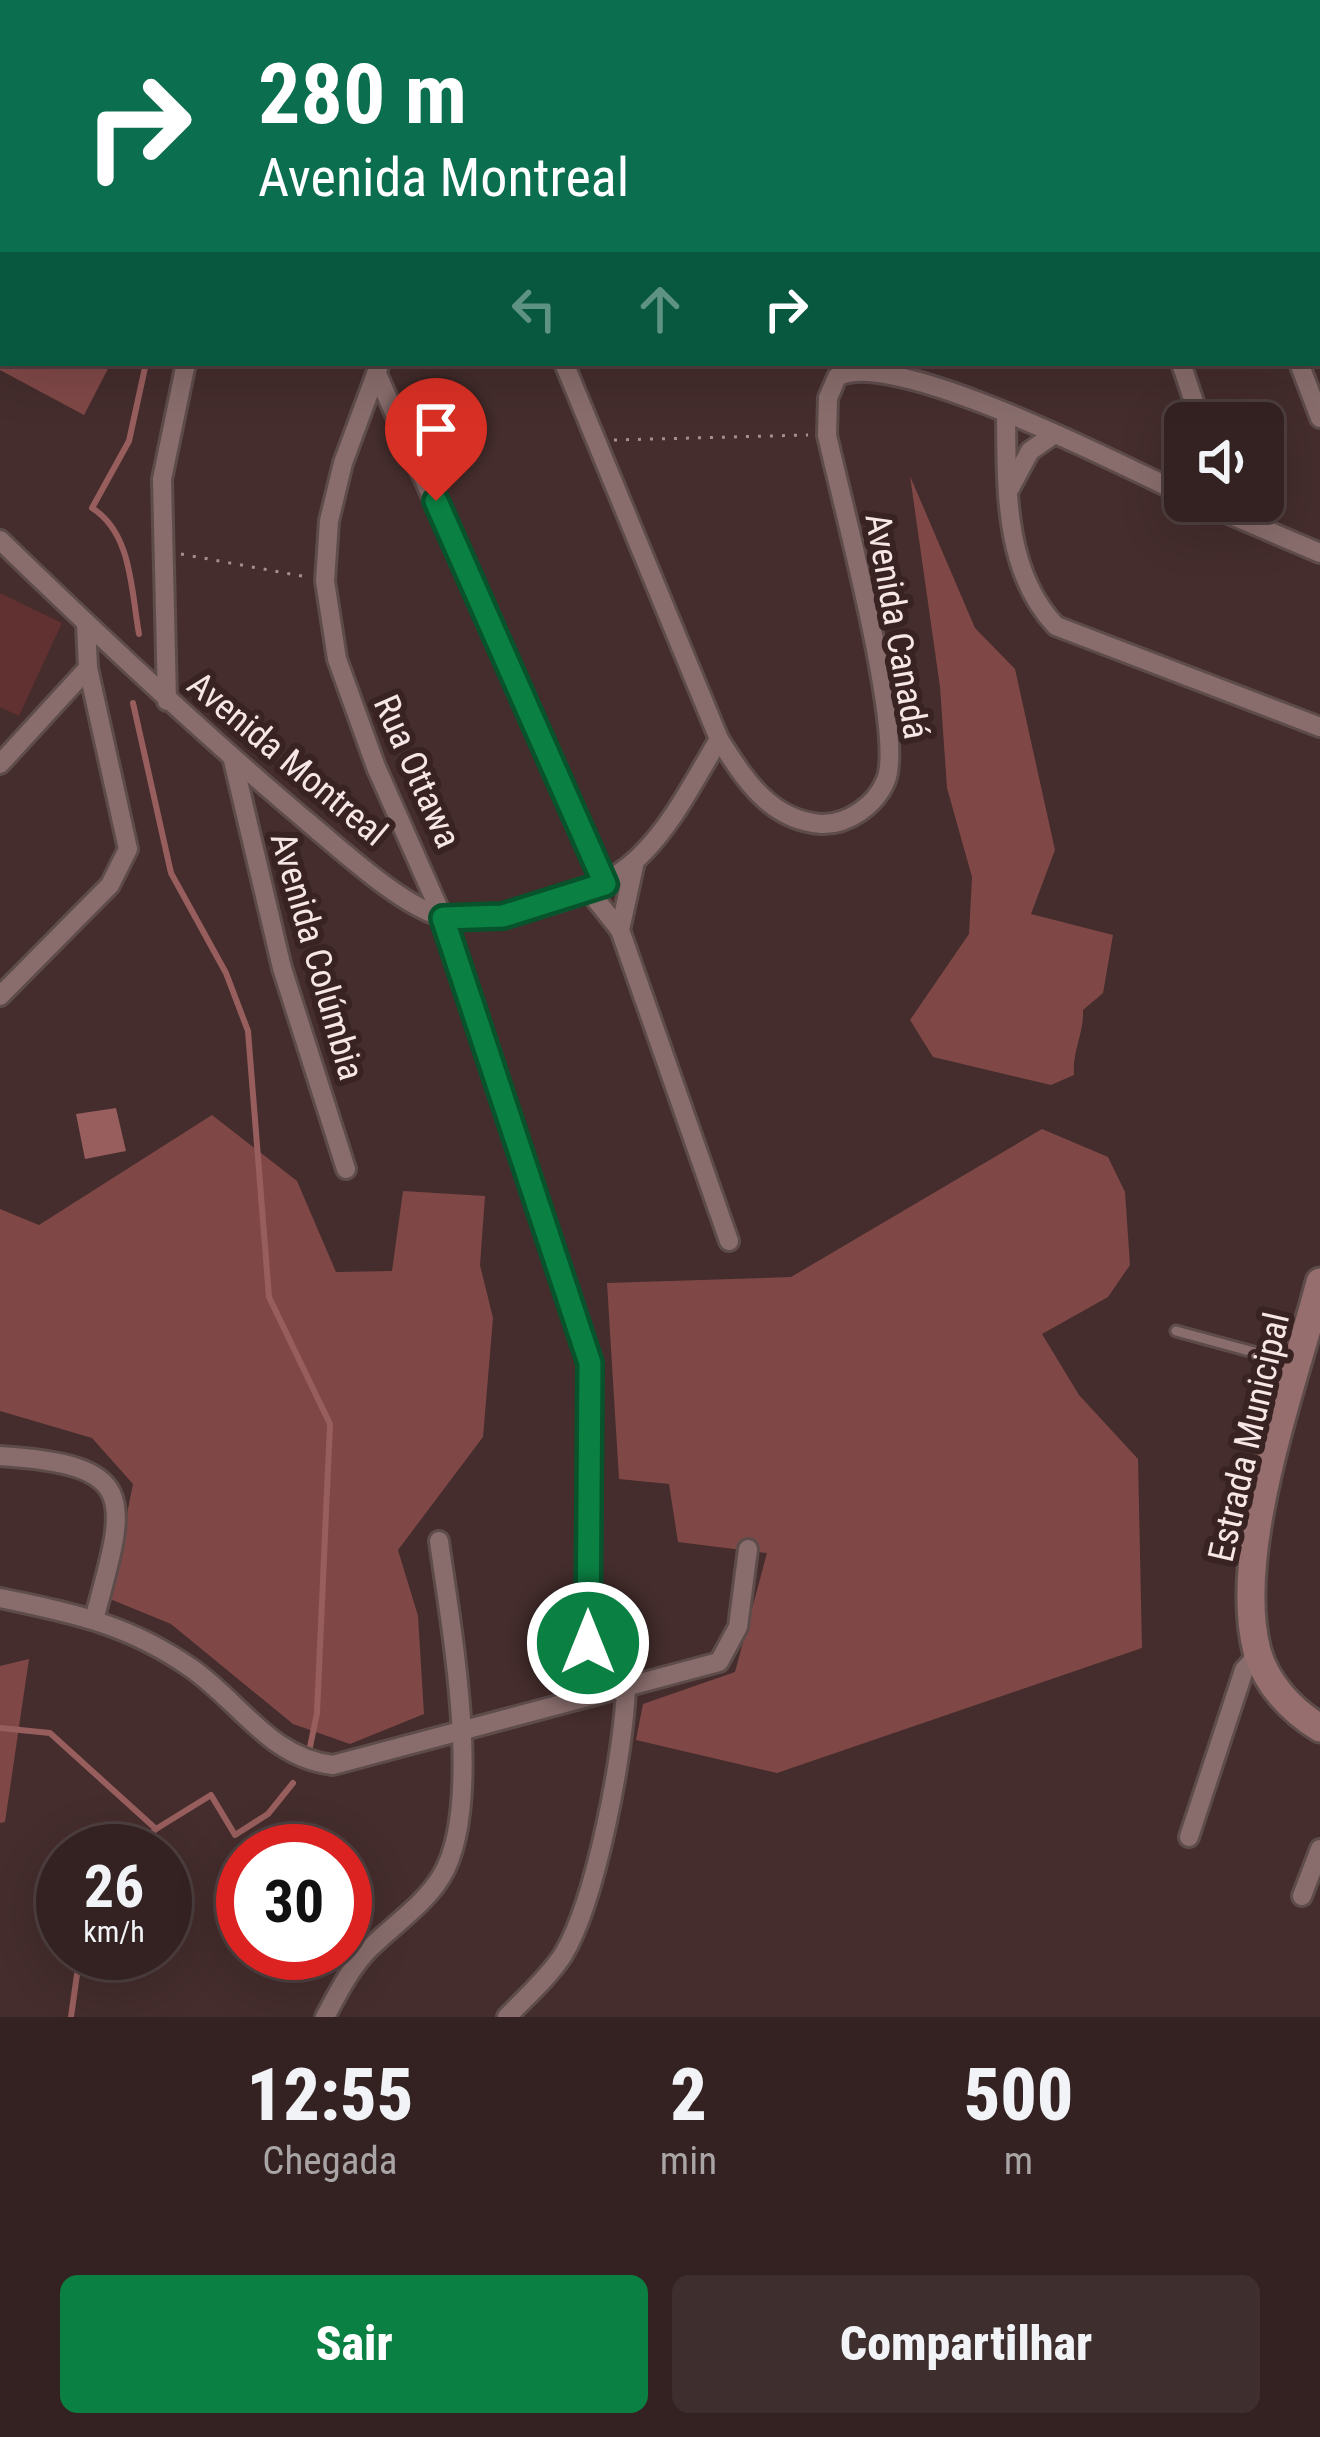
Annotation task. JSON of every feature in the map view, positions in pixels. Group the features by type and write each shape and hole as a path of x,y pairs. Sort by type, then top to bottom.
{"main road":[{"name":"Estrada Municipal","path":"1320,1282 1254,1542 1250,1608 1258,1655 1289,1704 1320,1728"}],"street":[{"path":"167,701 161,550 166,442 185,366"},
{"name":"Avenida Canadá","path":"565,366 719,739 759,795 807,820 845,821 870,803 887,779 889,747 880,670 827,435 830,386 847,371 865,369 920,382 1006,414 1164,485"},
{"path":"1182,366 1194,402"},
{"path":"1300,366 1320,418"},
{"path":"379,369 597,887 620,930 729,1241"},
{"name":"Rua Ottawa","path":"379,369 343,463 329,521 325,580 337,659 355,717 443,918 590,1363 590,1694"},
{"path":"1006,414 1007,494 1021,573 1034,603 1056,626 1320,727"},
{"path":"1007,494 1030,451 1053,435"},
{"path":"1257,522 1320,553"},
{"name":"Avenida Montreal","path":"0,540 232,760 344,851 443,918"},
{"path":"0,996 110,885 128,849 88,668 86,624"},
{"path":"0,764 88,668"},
{"path":"443,918 503,916 597,887 634,866 673,818 719,739"},
{"name":"Avenida Colúmbia","path":"232,760 277,948 346,1169"},
{"path":"620,930 634,866"},
{"path":"0,1456 82,1466 104,1480 118,1499 116,1539 94,1616"},
{"path":"325,2017 368,1950 444,1874 462,1801 460,1732 439,1541"},
{"path":"0,1598 94,1616 194,1670 303,1762 333,1765 590,1694 698,1670 730,1650 748,1549"},
{"path":"1189,1837 1244,1670 1258,1655"},
{"path":"507,2017 563,1955 577,1926 617,1778 626,1687"},
{"path":"1302,1896 1320,1849"}],"lane":[{"path":"1176,1331 1299,1364"}],"path":[{"path":"594,441 827,435"},
{"path":"161,550 325,580"}],"shaded area":[{"path":"0,366 109,366 84,415"},
{"path":"910,476 975,628 1015,669 1055,850 1031,914 1113,935 1103,993 1083,1010 1074,1075 1051,1085 933,1057 910,1020 969,934 972,877 947,788 940,687"},
{"path":"0,593 62,623 19,716 0,707"},
{"path":"116,1108 126,1151 85,1159 76,1114"},
{"path":"212,1115 297,1181 336,1272 392,1271 403,1191 485,1196 480,1265 493,1318 483,1437 398,1550 418,1616 424,1714 350,1744 293,1724 171,1624 110,1599 133,1484 92,1438 0,1411 0,1209 39,1225"},
{"path":"1042,1129 1108,1157 1125,1192 1130,1265 1108,1297 1042,1334 1079,1395 1138,1459 1142,1648 777,1773 636,1740 643,1704 735,1672 767,1553 678,1542 669,1484 619,1479 607,1283 791,1277"},
{"path":"29,1659 5,1822 0,1823 0,1666"}],"waterway":[{"path":"139,634 122,547 92,508 129,441 145,366"},
{"path":"133,703 171,873 226,973 248,1031 269,1297 330,1424 317,1713 310,1747"},
{"path":"0,1728 50,1733 150,1824"},
{"path":"164,1824 211,1795 235,1835 268,1814 293,1783"},
{"path":"71,2017 76,1980"}],"route":[{"path":"436,501 605,884 503,916 443,918 579,1318 590,1363 588,1643"}]}
